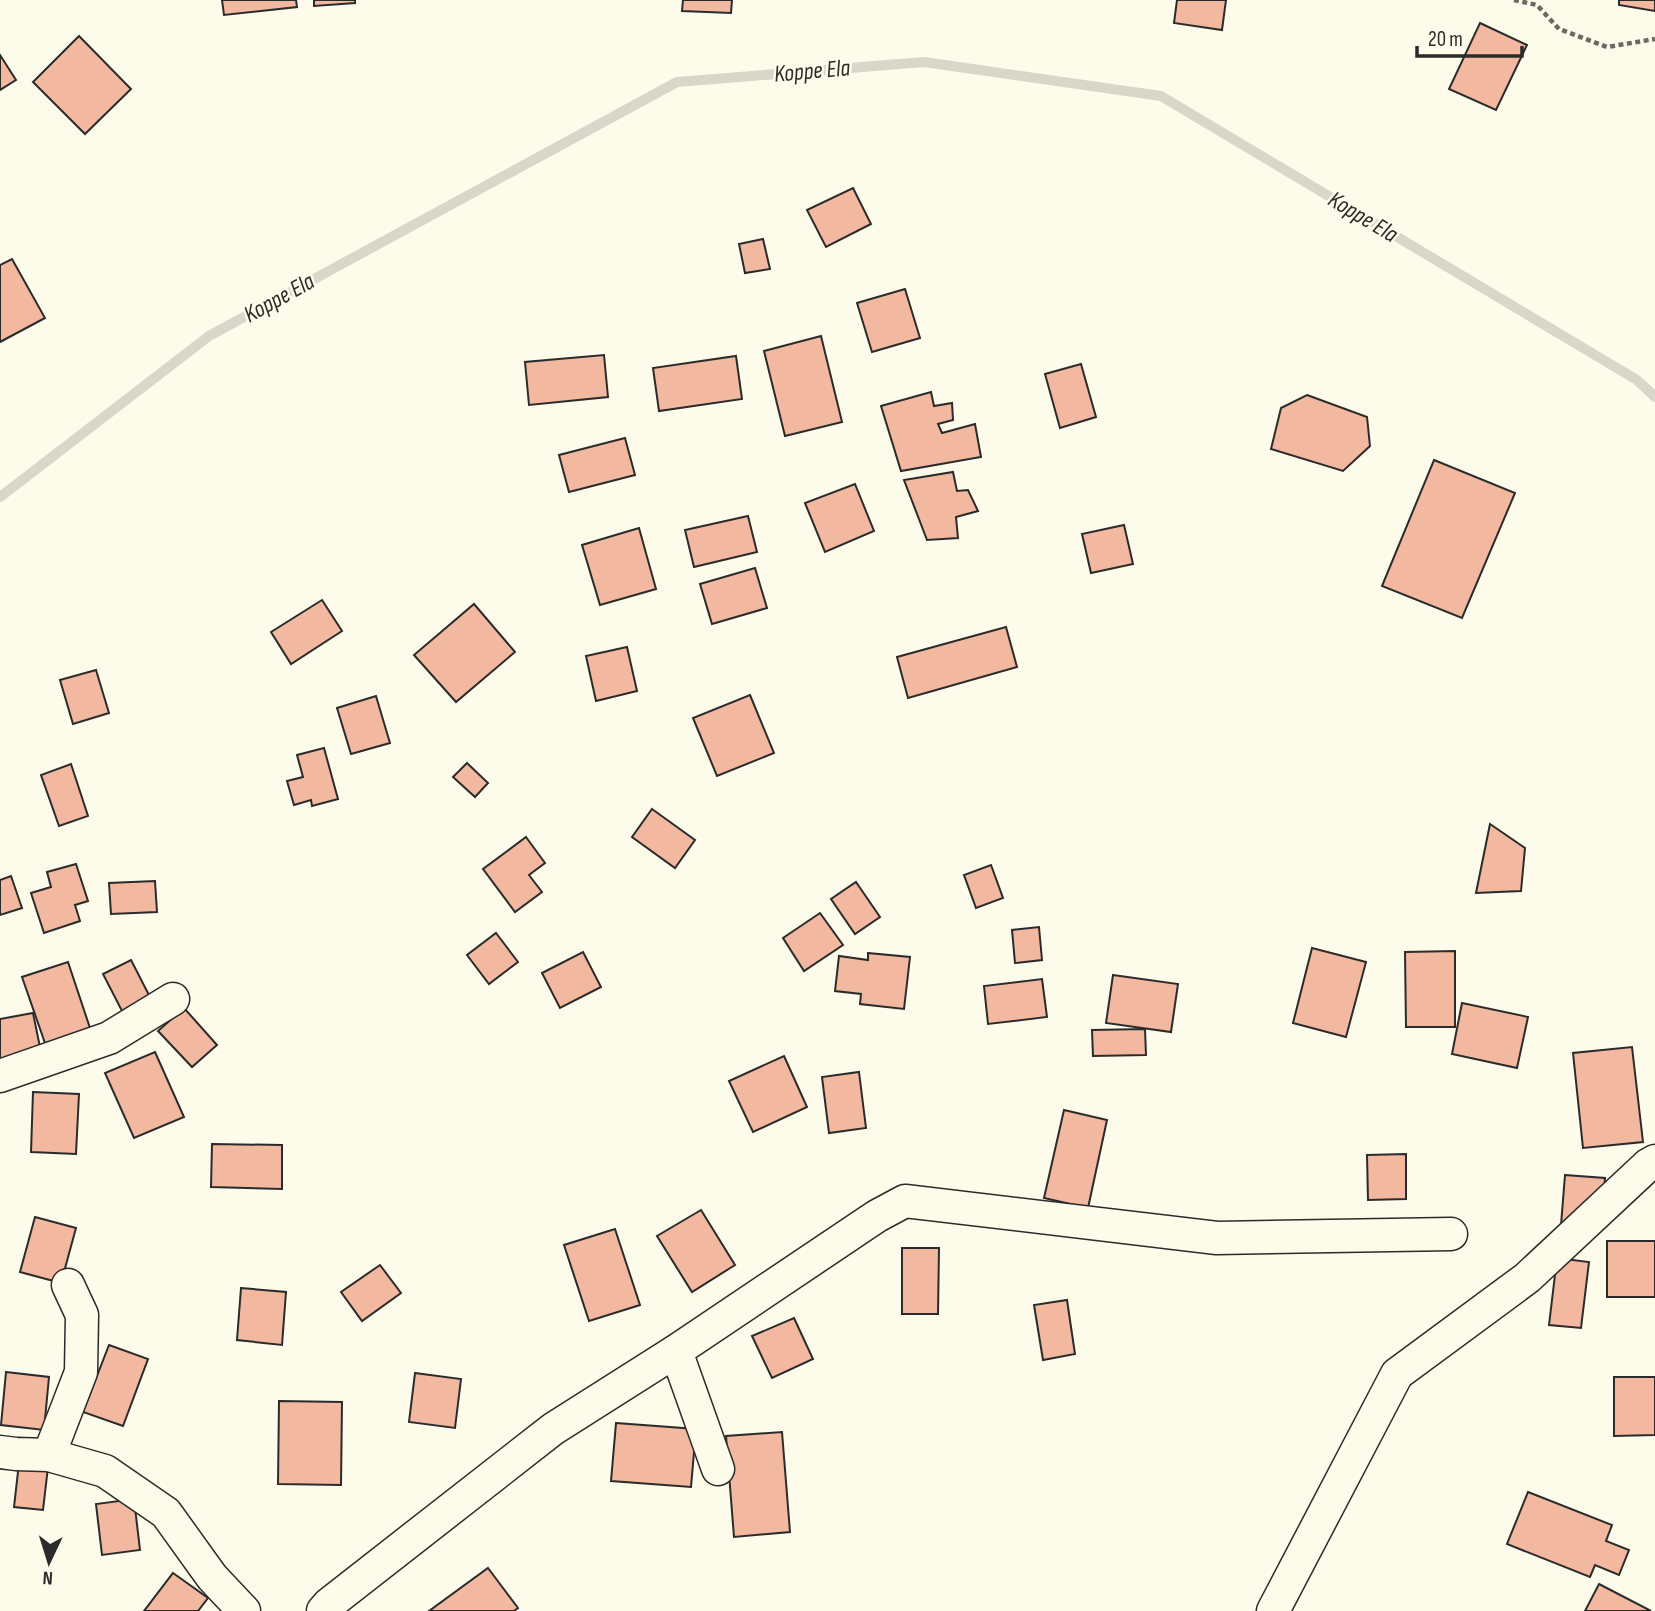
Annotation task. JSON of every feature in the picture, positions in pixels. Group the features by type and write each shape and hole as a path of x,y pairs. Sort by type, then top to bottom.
{"street":[{"path":"0,1076 109,1038 173,999"},
{"path":"1273,1611 1397,1374 1527,1279 1655,1161"},
{"path":"323,1611 553,1429 676,1351 877,1216 905,1201 1217,1238 1451,1234"},
{"path":"49,1455 81,1372 82,1315 68,1284"},
{"path":"676,1351 718,1469"},
{"path":"0,1452 49,1455 105,1471 166,1513 212,1577 244,1611"}],"path":[{"path":"1514,0 1537,5 1559,30 1607,47 1655,39"}],"building":[{"path":"222,0 296,0 297,7 224,15"},
{"path":"314,0 355,0 355,3 314,6"},
{"path":"683,0 732,0 731,13 682,11"},
{"path":"1177,0 1226,0 1222,30 1174,23"},
{"path":"1619,0 1655,0 1655,11 1619,5"},
{"path":"1480,23 1527,45 1496,110 1449,89"},
{"path":"79,36 131,89 85,134 33,82"},
{"path":"0,55 16,80 0,90"},
{"path":"853,188 871,224 826,247 807,210"},
{"path":"763,239 770,269 745,273 739,244"},
{"path":"12,259 45,318 0,342 0,265"},
{"path":"905,289 920,338 872,352 857,303"},
{"path":"821,336 842,422 785,436 764,351"},
{"path":"604,355 608,397 529,405 525,362"},
{"path":"736,356 742,399 659,411 653,368"},
{"path":"1081,364 1096,417 1060,428 1045,374"},
{"path":"931,392 934,406 952,403 953,420 938,424 942,433 975,424 981,457 901,471 881,406"},
{"path":"1307,395 1367,417 1370,446 1343,471 1271,449 1281,408"},
{"path":"625,438 635,475 569,492 559,455"},
{"path":"1434,460 1515,493 1462,618 1382,586"},
{"path":"953,472 957,491 968,490 978,511 956,517 958,538 927,540 904,480"},
{"path":"855,484 874,531 825,552 805,503"},
{"path":"748,516 757,552 694,567 685,530"},
{"path":"1124,525 1133,564 1091,573 1082,534"},
{"path":"639,528 656,589 600,605 582,545"},
{"path":"755,568 767,608 712,624 700,584"},
{"path":"322,600 342,631 291,664 271,632"},
{"path":"474,604 515,652 456,702 414,655"},
{"path":"1006,627 1017,667 908,698 897,657"},
{"path":"627,647 637,691 596,701 586,656"},
{"path":"96,670 109,713 73,724 60,680"},
{"path":"750,695 774,753 717,776 693,718"},
{"path":"376,696 390,743 351,754 337,708"},
{"path":"324,748 338,799 312,806 311,800 294,805 287,781 303,777 297,755"},
{"path":"467,763 488,783 475,797 453,777"},
{"path":"71,764 88,816 59,826 41,775"},
{"path":"652,809 695,840 675,868 632,837"},
{"path":"1490,824 1525,848 1521,891 1476,893"},
{"path":"526,837 545,863 529,875 542,892 515,912 483,869"},
{"path":"76,864 88,901 75,905 80,921 44,933 31,893 51,887 47,872"},
{"path":"991,865 1003,898 976,908 964,875"},
{"path":"11,876 22,908 0,915 0,880"},
{"path":"155,881 157,912 111,914 109,883"},
{"path":"856,882 880,917 855,934 831,899"},
{"path":"820,913 843,945 804,971 783,938"},
{"path":"1039,927 1042,960 1015,963 1012,930"},
{"path":"496,933 518,962 489,984 467,955"},
{"path":"1312,948 1366,962 1346,1037 1293,1023"},
{"path":"1455,951 1455,1027 1406,1027 1405,952"},
{"path":"583,952 601,987 560,1008 542,973"},
{"path":"868,953 910,957 904,1009 860,1004 861,994 835,991 839,956 868,960"},
{"path":"131,960 150,997 122,1011 103,974"},
{"path":"68,962 91,1031 46,1046 22,977"},
{"path":"1113,975 1178,984 1171,1032 1106,1023"},
{"path":"1042,979 1047,1017 988,1024 984,986"},
{"path":"1462,1003 1528,1017 1517,1068 1452,1054"},
{"path":"184,1008 217,1045 192,1067 158,1031"},
{"path":"33,1013 42,1057 0,1064 0,1019"},
{"path":"1145,1029 1146,1055 1093,1056 1092,1030"},
{"path":"1632,1047 1643,1142 1583,1148 1573,1053"},
{"path":"155,1052 184,1117 134,1138 105,1073"},
{"path":"784,1056 807,1107 753,1132 729,1081"},
{"path":"859,1072 866,1128 829,1133 822,1077"},
{"path":"33,1092 79,1094 76,1154 31,1152"},
{"path":"1064,1110 1107,1120 1088,1208 1044,1198"},
{"path":"212,1144 282,1145 282,1189 211,1187"},
{"path":"1406,1154 1406,1199 1368,1200 1367,1155"},
{"path":"1565,1175 1605,1178 1602,1227 1561,1225"},
{"path":"701,1210 735,1265 692,1292 657,1236"},
{"path":"35,1217 76,1228 61,1283 20,1272"},
{"path":"615,1229 640,1305 589,1321 564,1245"},
{"path":"1607,1241 1655,1241 1655,1297 1607,1297"},
{"path":"902,1248 939,1248 938,1314 902,1314"},
{"path":"1557,1258 1589,1262 1581,1328 1549,1325"},
{"path":"380,1265 401,1293 362,1321 341,1292"},
{"path":"241,1288 286,1292 282,1345 237,1340"},
{"path":"1067,1300 1075,1354 1043,1360 1034,1305"},
{"path":"794,1318 813,1359 772,1378 752,1336"},
{"path":"109,1345 148,1359 123,1426 83,1412"},
{"path":"6,1372 49,1377 44,1430 1,1425"},
{"path":"415,1373 461,1379 455,1428 409,1422"},
{"path":"1614,1377 1655,1377 1655,1435 1614,1436"},
{"path":"279,1401 342,1402 341,1485 278,1484"},
{"path":"616,1423 696,1429 691,1487 611,1481"},
{"path":"782,1432 790,1532 734,1537 726,1436"},
{"path":"19,1463 48,1467 43,1510 14,1507"},
{"path":"1528,1492 1612,1525 1606,1541 1629,1550 1619,1575 1595,1565 1590,1577 1507,1544"},
{"path":"134,1499 140,1550 102,1555 96,1504"},
{"path":"488,1568 518,1608 514,1611 429,1611"},
{"path":"173,1573 208,1598 198,1611 144,1611"},
{"path":"1599,1584 1651,1611 1585,1611"}],"waterway":[{"name":"Koppe Ela","path":"0,497 209,336 677,82 924,62 1161,96 1637,380 1655,397"}]}
